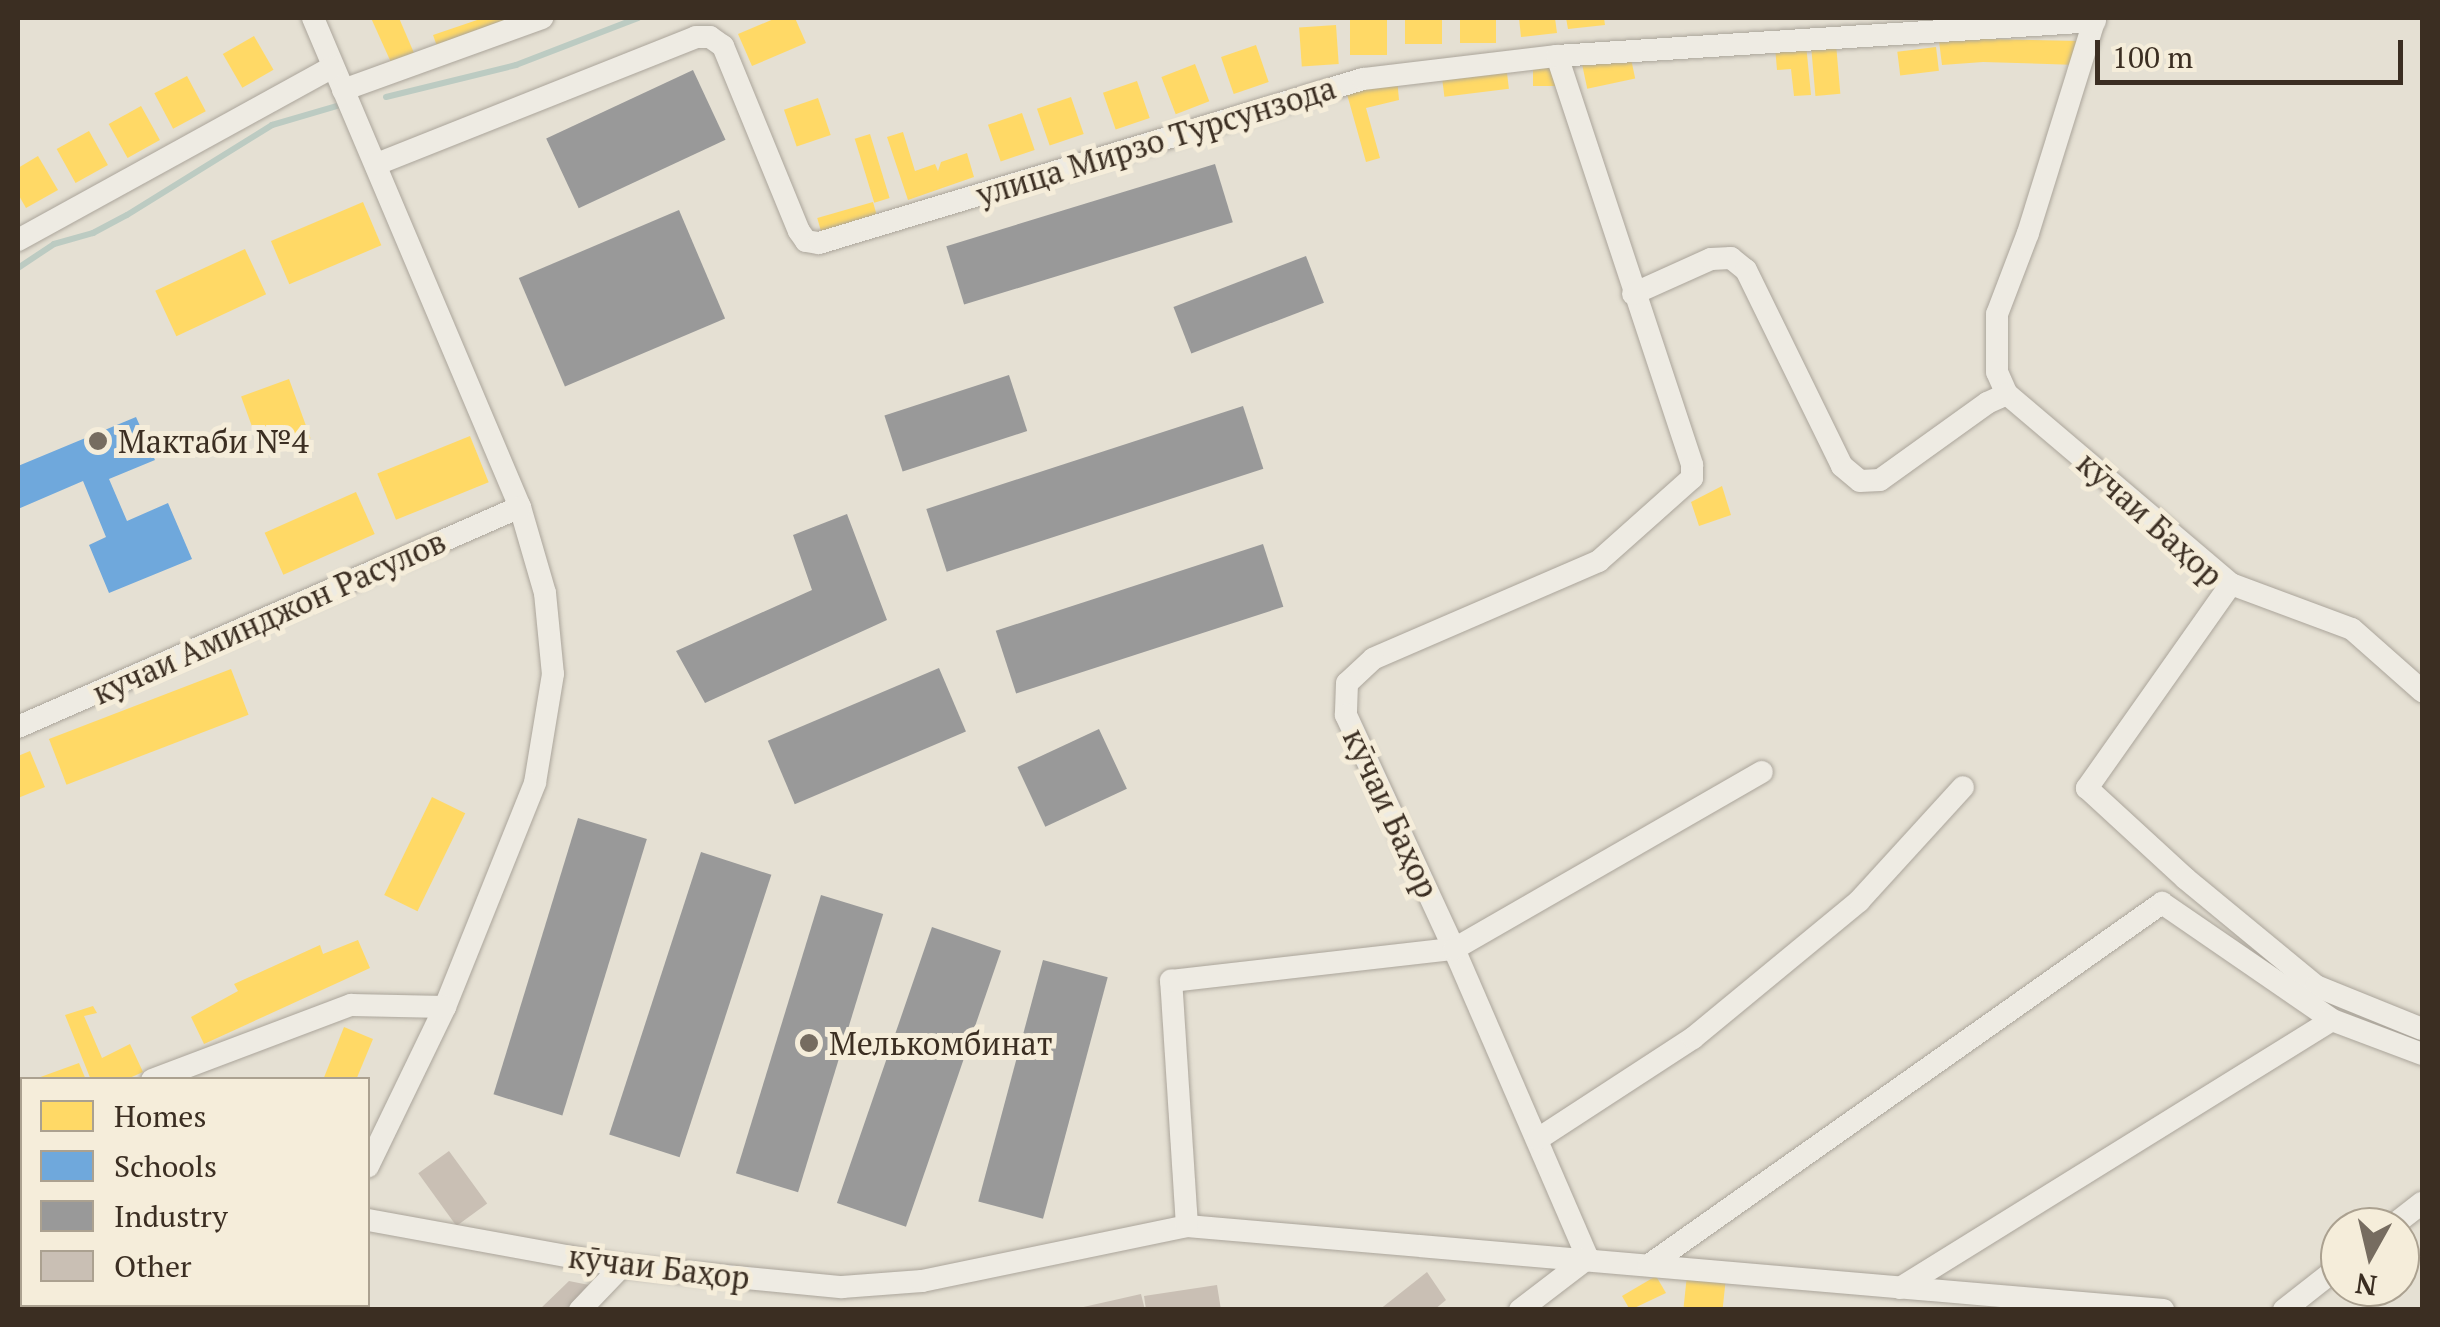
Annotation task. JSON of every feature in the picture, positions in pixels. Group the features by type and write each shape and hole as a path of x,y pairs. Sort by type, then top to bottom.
{"street":[{"path":"312,18 520,507 545,593 553,674 535,782 445,1007 370,1162"},
{"path":"343,90 542,18"},
{"path":"1632,294 1711,258 1731,258 1746,270 1842,466 1860,481 1880,480 1987,403 2007,394 1997,372 1997,314 2095,19"},
{"name":"улица Мирзо Турсунзода","path":"377,164 696,37 710,36 723,46 799,230 806,240 819,243 1363,80 1557,56 2095,19"},
{"name":"кӯчаи Баҳор","path":"1557,56 1632,294 1692,464 1685,488 1600,561 1373,659 1348,682 1346,715 1454,949 1588,1258"},
{"path":"18,240 334,67"},
{"name":"кӯчаи Баҳор","path":"2007,394 2231,584 2087,788 2186,879 2316,986 2422,1028"},
{"name":"кучаи Аминджон Расулов","path":"18,726 520,507"},
{"path":"2231,584 2352,629 2422,691"},
{"path":"1187,1226 1172,980 1454,949 1762,772"},
{"path":"1538,1139 1693,1038 1724,1013 1859,900 1963,787"},
{"path":"1649,1265 2162,903 2332,1020 2422,1054"},
{"path":"160,1077 351,1005 445,1007"},
{"path":"1900,1288 2332,1020"},
{"name":"кӯчаи Баҳор","path":"370,1220 622,1266 842,1287 922,1282 1187,1226 2163,1310"},
{"path":"1520,1310 1588,1258"},
{"path":"580,1310 622,1266"},
{"path":"2284,1310 2320,1282"}],"building: Homes":[{"path":"371,18 399,18 417,60 394,69"},
{"path":"483,18 503,18 507,27 439,52 433,35"},
{"path":"776,18 795,18 806,43 752,66 738,34"},
{"path":"1350,18 1387,18 1387,55 1350,55"},
{"path":"1405,18 1442,18 1442,44 1405,44"},
{"path":"1460,18 1496,18 1496,43 1460,43"},
{"path":"1519,18 1555,18 1557,33 1521,37"},
{"path":"1566,18 1604,18 1605,25 1568,29"},
{"path":"1336,25 1339,64 1302,66 1299,28"},
{"path":"1938,33 1983,39 2080,41 2078,65 1942,65"},
{"path":"254,36 274,70 242,88 223,54"},
{"path":"1806,44 1811,95 1794,96 1791,69 1777,70 1775,47"},
{"path":"1836,44 1840,94 1815,96 1811,46"},
{"path":"1256,45 1269,82 1234,94 1221,57"},
{"path":"1936,47 1939,71 1900,76 1897,52"},
{"path":"1630,54 1635,78 1587,89 1582,64"},
{"path":"1195,64 1209,101 1176,114 1161,77"},
{"path":"1533,64 1556,64 1556,86 1533,86"},
{"path":"1506,65 1509,89 1444,97 1441,73"},
{"path":"187,76 206,111 173,129 154,93"},
{"path":"1397,78 1399,100 1366,108 1380,158 1366,162 1345,87"},
{"path":"1137,81 1150,118 1116,130 1103,93"},
{"path":"1071,97 1084,134 1050,146 1037,109"},
{"path":"818,98 831,135 797,147 784,110"},
{"path":"141,106 160,140 128,158 109,124"},
{"path":"1022,113 1035,150 1001,162 988,125"},
{"path":"89,131 108,165 76,183 57,149"},
{"path":"903,132 915,171 935,164 938,171 941,162 967,153 974,177 908,200 887,137"},
{"path":"870,134 890,198 874,203 855,139"},
{"path":"38,156 58,190 26,208 18,194 18,168"},
{"path":"363,202 381,245 289,284 271,241"},
{"path":"873,202 877,216 821,232 817,218"},
{"path":"245,249 266,294 176,336 155,291"},
{"path":"289,379 311,438 263,456 241,396"},
{"path":"470,436 489,482 396,520 377,473"},
{"path":"1722,486 1731,515 1699,526 1691,502"},
{"path":"356,492 375,534 283,575 265,533"},
{"path":"231,669 249,715 67,785 49,739"},
{"path":"30,751 45,787 18,798 18,756"},
{"path":"432,797 465,813 417,911 384,895"},
{"path":"358,940 370,968 204,1044 191,1017 238,991 234,984 320,945 323,954"},
{"path":"93,1006 97,1013 84,1016 102,1058 130,1044 143,1072 132,1077 90,1077 65,1015"},
{"path":"344,1027 373,1039 357,1077 324,1077"},
{"path":"79,1063 85,1077 40,1077"},
{"path":"1687,1275 1726,1279 1723,1310 1684,1307"},
{"path":"1656,1276 1666,1293 1630,1310 1622,1296"}],"building: Schools":[{"path":"136,417 155,460 109,479 127,521 168,503 192,559 109,593 89,545 106,537 83,481 18,509 18,466"}],"building: Industry":[{"path":"693,70 726,140 579,208 546,138"},
{"path":"1215,164 1233,222 964,304 946,246"},
{"path":"679,210 725,319 565,387 519,278"},
{"path":"1306,256 1324,303 1191,354 1173,307"},
{"path":"1009,375 1027,431 903,472 884,415"},
{"path":"1243,406 1263,469 947,572 926,509"},
{"path":"847,514 887,620 705,703 676,651 812,590 793,535"},
{"path":"1263,544 1283,607 1016,694 996,631"},
{"path":"939,668 966,732 795,804 768,741"},
{"path":"1099,729 1127,789 1045,827 1017,767"},
{"path":"578,818 647,839 562,1115 494,1094"},
{"path":"701,852 771,875 680,1157 609,1134"},
{"name":"Мелькомбинат","path":"821,895 883,914 798,1192 736,1173"},
{"path":"932,927 1001,951 906,1227 837,1203"},
{"path":"1043,960 1108,977 1043,1219 978,1201"}],"building: Other":[{"path":"449,1151 487,1204 456,1226 418,1173"},
{"path":"1427,1272 1446,1300 1434,1310 1379,1310"},
{"path":"569,1281 594,1286 571,1310 539,1310"},
{"path":"1217,1285 1221,1310 1146,1310 1144,1296"},
{"path":"1141,1294 1145,1310 1079,1310 1079,1308"}],"waterway":[{"path":"386,97 516,65 638,18"},
{"path":"18,268 54,244 93,233 127,215 272,125 337,106"}],"place":[{"name":"Мактаби №4","path":"98,441"},
{"name":"Мелькомбинат","path":"809,1043"}]}
